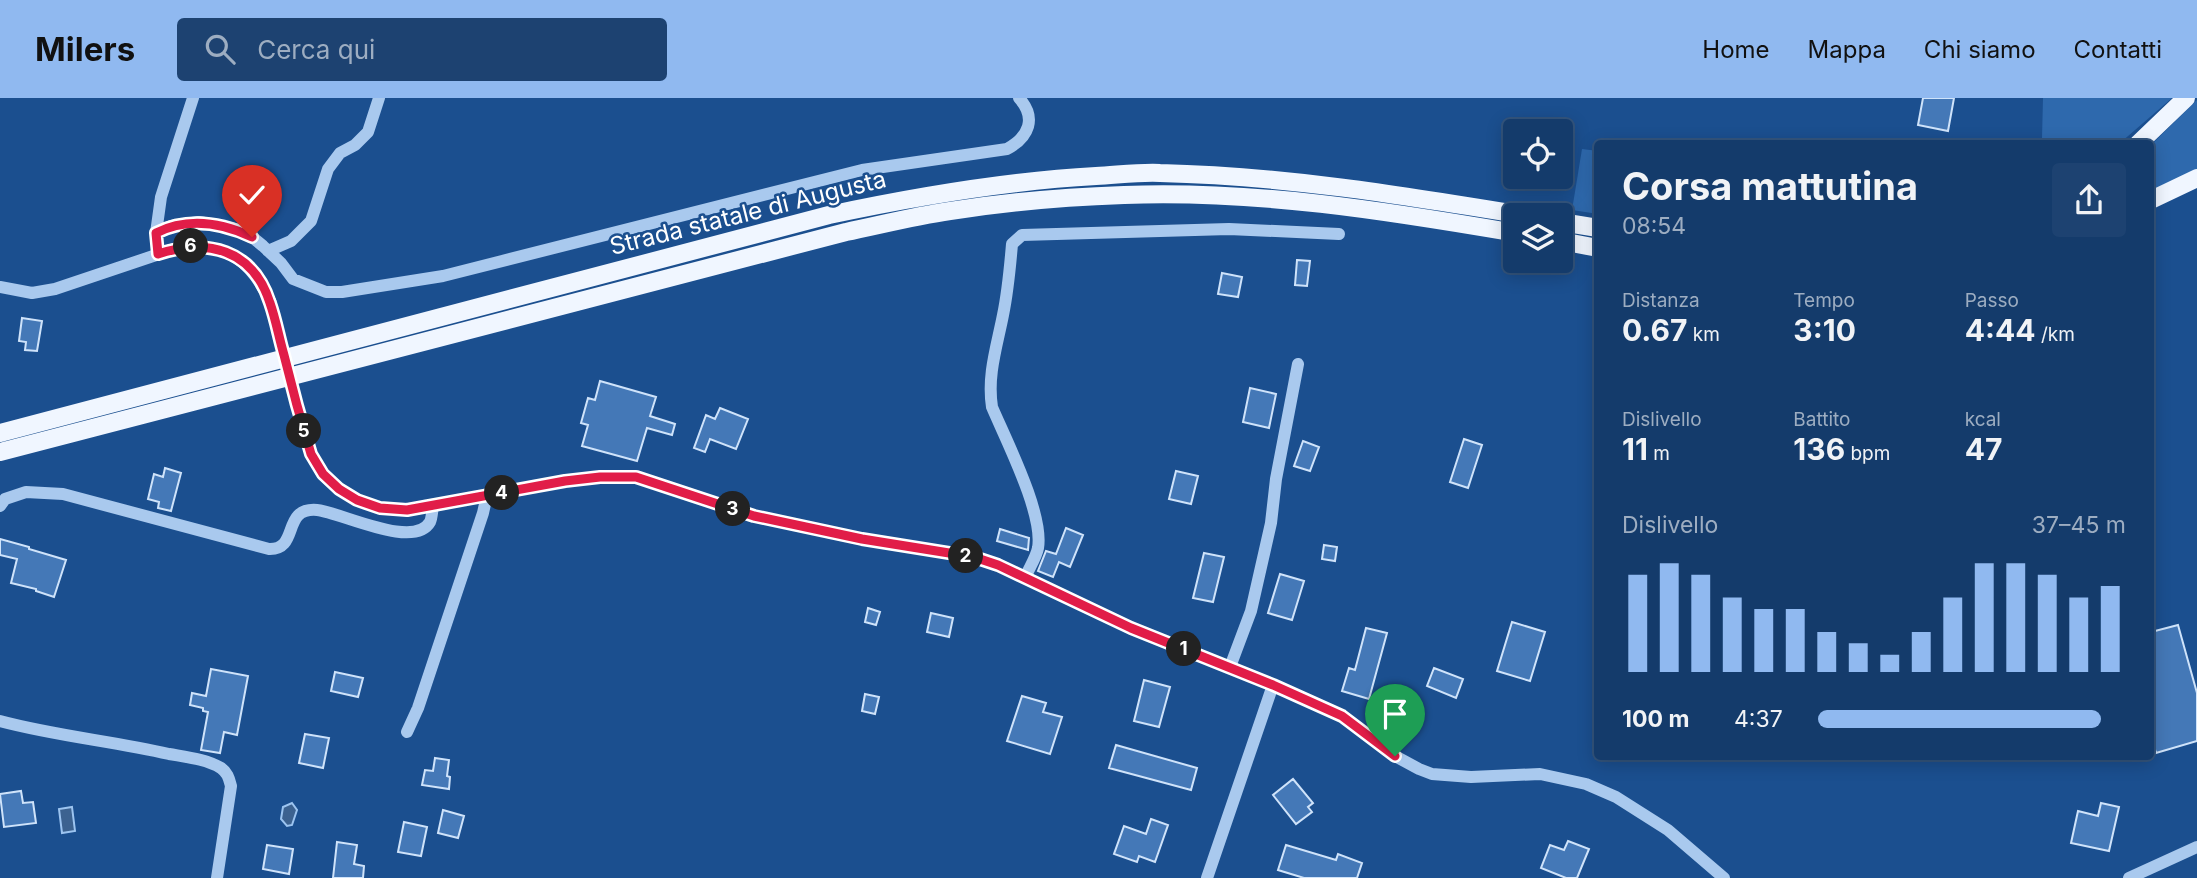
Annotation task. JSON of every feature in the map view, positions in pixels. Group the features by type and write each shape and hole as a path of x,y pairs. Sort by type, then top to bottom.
{"main road":[{"path":"2142,140 2186,98"},
{"name":"Strada statale di Augusta","path":"0,433 829,215 916,197 1018,182 1157,173 1282,179 1503,212"},
{"path":"2154,199 2197,178"},
{"name":"Strada statale di Augusta","path":"0,452 846,232 948,211 1056,199 1200,195 1324,204 1503,231"},
{"path":"1573,224 1594,227"},
{"path":"1573,243 1594,247"}],"street":[{"path":"158,254 156,233 161,197 193,98"},
{"path":"268,251 291,241 310,221 328,169 340,153 355,145 368,132 379,98"},
{"path":"156,233 171,226 199,222 217,224 252,237 293,279 326,292 361,289 443,276 862,170 1007,149 1024,136 1029,125 1029,112 1019,98"},
{"path":"1025,578 1037,550 1036,526 1032,506 992,407 989,390 1009,283 1012,244 1022,235 1229,229 1339,234"},
{"path":"0,287 32,293 55,289 180,247 214,247 230,253 256,275 270,301 311,454 323,474 339,489 357,500 380,508 407,510 600,477 636,477 754,516 862,539 974,557 1131,628 1230,667 1342,716 1395,756 1432,774 1540,774 1586,785 1616,797 1668,830 1724,878"},
{"path":"1230,667 1251,611 1271,523 1276,479 1298,364"},
{"path":"0,506 5,499 26,492 63,494 277,549 285,544 294,519 301,512 313,510 332,513 362,524 408,532 424,528 430,522 433,506"},
{"path":"407,732 418,708 487,495"},
{"path":"1207,878 1273,685"},
{"path":"0,721 66,736 130,745 207,762 222,769 228,775 231,786 218,878"},
{"path":"2129,878 2197,847"}],"shaded area":[{"path":"2043,98 2172,98 2123,140 2035,140 2042,138"},
{"path":"2197,100 2197,173 2154,192 2154,142"},
{"path":"1582,149 1594,150 1594,213 1573,210"},
{"path":"292,803 297,810 292,825 287,826 281,819 283,807"},
{"path":"72,807 75,831 62,833 59,809"}],"building":[{"path":"1923,98 1954,98 1948,131 1918,125"},
{"path":"1297,260 1310,261 1307,286 1295,285"},
{"path":"1222,273 1242,277 1238,297 1218,294"},
{"path":"22,318 42,321 37,351 25,350 26,342 19,341"},
{"path":"600,381 656,397 650,416 675,424 672,435 647,428 637,461 582,446 588,425 581,423 588,398 595,400"},
{"path":"1250,388 1276,394 1269,428 1243,422"},
{"path":"720,408 748,419 736,449 710,439 705,452 694,448 706,415 715,419"},
{"path":"1464,439 1482,445 1468,488 1450,482"},
{"path":"1303,441 1319,447 1310,471 1294,466"},
{"path":"165,468 181,473 171,511 158,508 159,502 148,499 154,474 163,477"},
{"path":"1176,471 1198,476 1191,504 1169,499"},
{"path":"1066,528 1083,535 1070,567 1059,562 1053,577 1038,571 1046,551 1056,554"},
{"path":"1000,529 1029,538 1028,550 997,541"},
{"path":"0,539 66,560 54,597 11,583 17,559 0,555"},
{"path":"1324,545 1337,547 1335,561 1322,559"},
{"path":"1204,553 1224,557 1213,602 1193,598"},
{"path":"1280,574 1304,581 1292,620 1268,613"},
{"path":"868,608 880,612 876,625 865,622"},
{"path":"931,613 953,618 949,637 927,632"},
{"path":"1512,622 1545,632 1530,681 1497,671"},
{"path":"2178,625 2197,693 2197,741 2156,753 2154,746 2154,631"},
{"path":"1366,628 1387,633 1369,699 1342,691 1349,668 1355,670"},
{"path":"1434,668 1463,679 1456,698 1427,686"},
{"path":"211,669 248,676 237,735 224,732 220,753 201,750 208,712 190,705 192,693 206,696"},
{"path":"335,672 363,678 358,697 331,691"},
{"path":"1144,680 1170,687 1159,727 1134,721"},
{"path":"865,694 879,697 875,714 862,711"},
{"path":"1022,696 1046,703 1043,712 1062,717 1050,754 1007,741"},
{"path":"305,734 329,738 323,768 299,763"},
{"path":"1116,745 1197,768 1191,790 1109,768"},
{"path":"435,758 449,760 449,789 422,785 425,770 433,771"},
{"path":"1293,779 1313,803 1308,807 1312,812 1296,824 1273,795"},
{"path":"21,791 23,803 33,802 36,823 4,827 0,794"},
{"path":"2101,803 2119,807 2109,851 2071,843 2078,811 2098,816"},
{"path":"443,810 464,816 458,838 438,833"},
{"path":"1151,819 1168,825 1155,862 1139,856 1137,862 1114,854 1124,826 1146,834"},
{"path":"404,822 427,827 421,856 398,852"},
{"path":"1568,841 1589,849 1577,878 1566,878 1541,868 1550,845 1564,850"},
{"path":"337,842 357,845 354,864 364,866 363,878 333,878"},
{"path":"267,845 293,849 289,874 263,869"},
{"path":"1286,845 1336,860 1338,854 1362,863 1357,878 1304,878 1278,870"}],"route":[{"path":"252,237 235,229 199,222 171,226 156,233 158,254 180,247 214,247 230,253 256,275 270,301 311,454 323,474 339,489 357,500 380,508 407,510 565,481 636,477 754,516 862,539 974,557 998,565 1131,628 1342,716 1395,756"}]}
